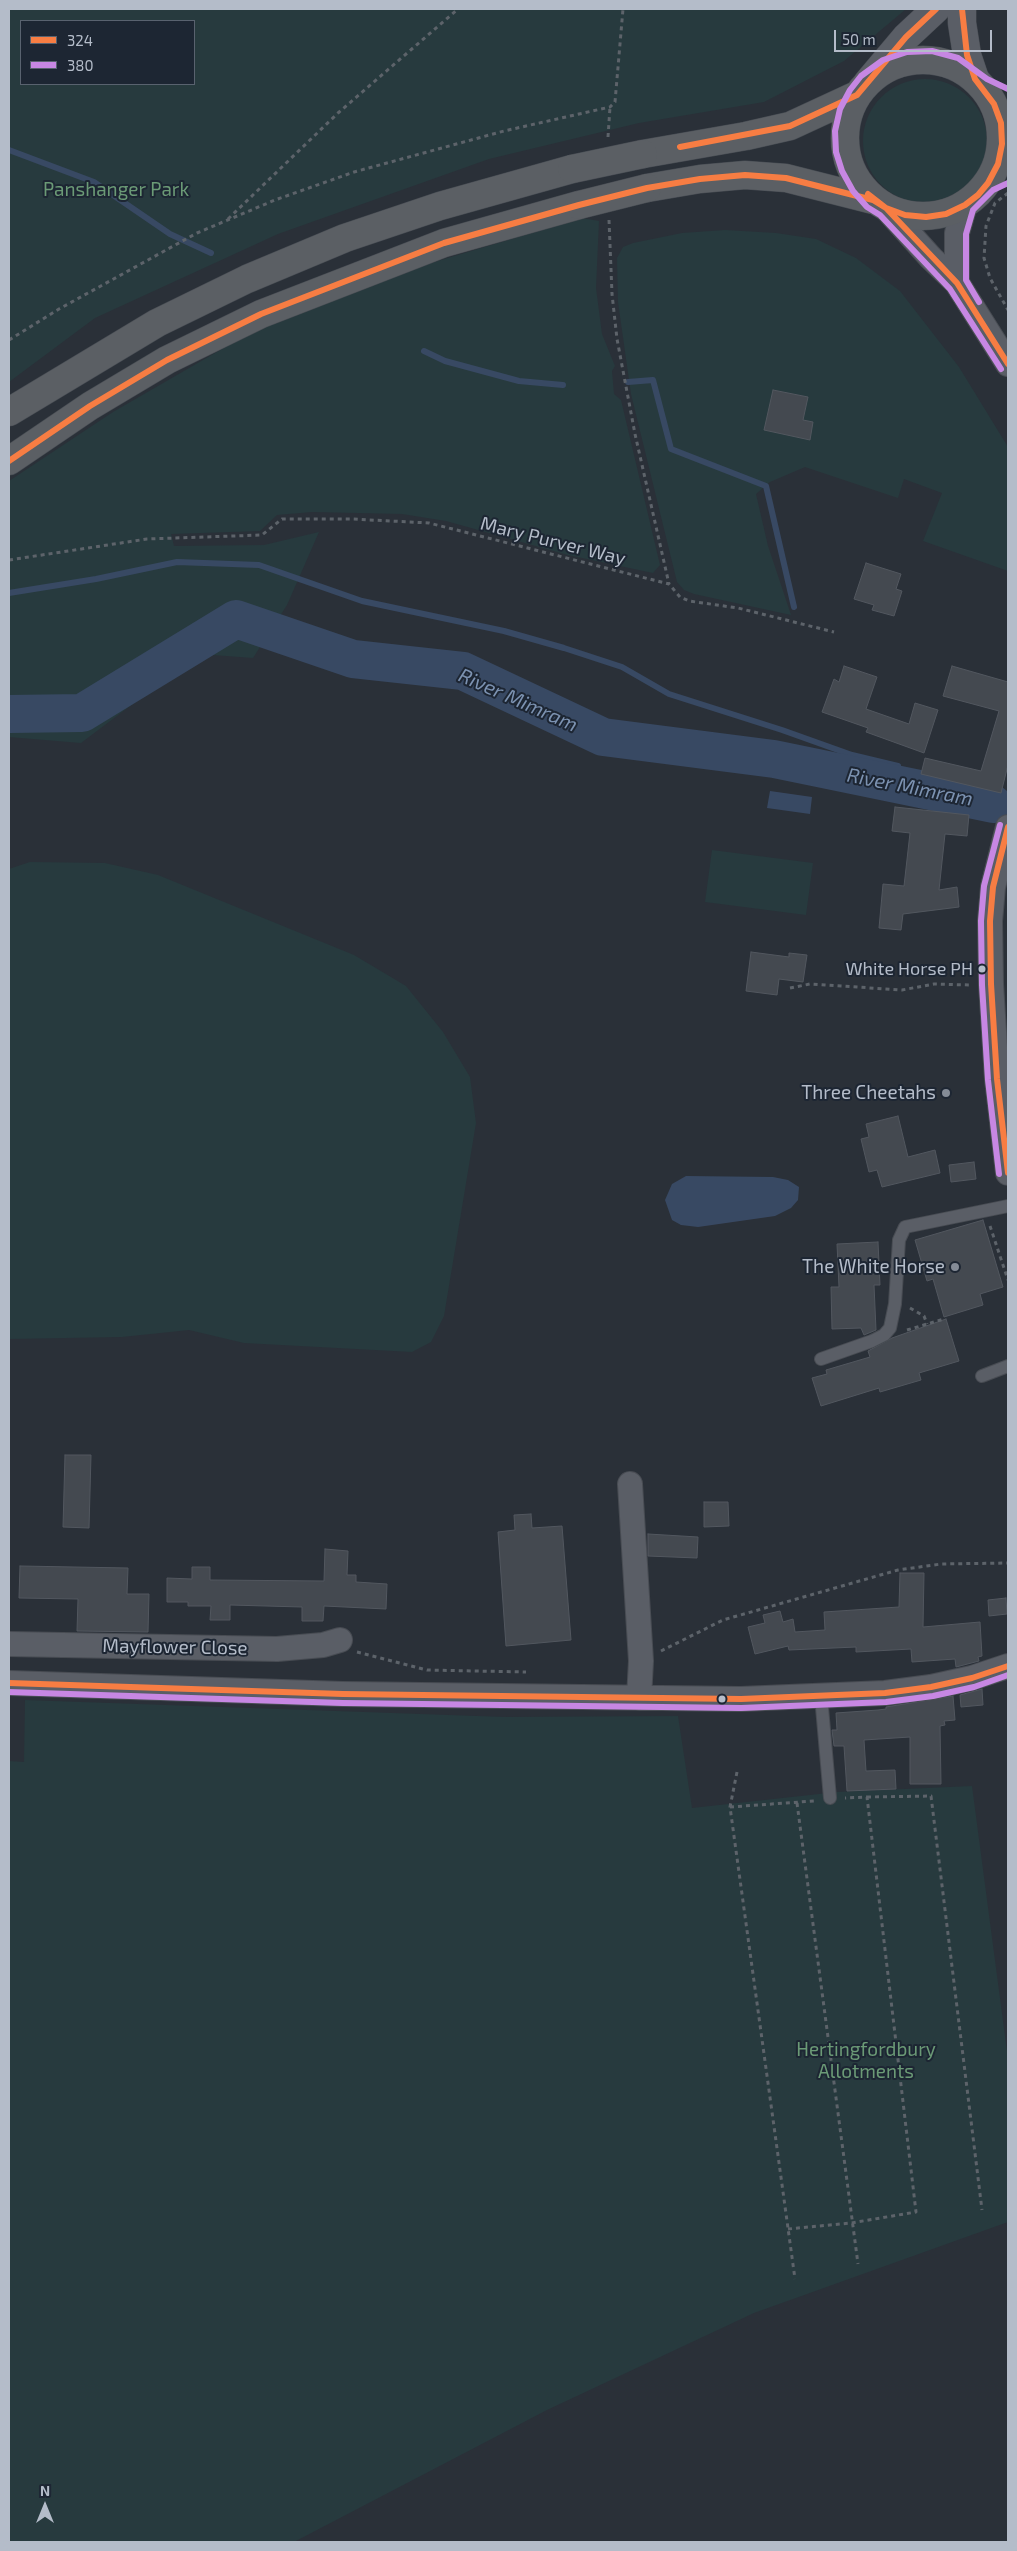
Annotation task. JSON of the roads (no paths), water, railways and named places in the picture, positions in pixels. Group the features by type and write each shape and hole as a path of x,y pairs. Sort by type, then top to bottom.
{"highway":[{"path":"9,412 157,323 247,279 345,238 432,209 510,185 572,169 790,126 862,89 887,68 902,63 932,60 955,66 979,83 1008,98"},
{"path":"9,461 90,406 167,360 261,314 444,243 579,205 647,188 700,179 745,175 786,178 880,204 905,215 926,217 946,214 1000,188 998,164 1002,144 1001,124 994,104 979,83"},
{"path":"862,89 846,122 845,151 850,169 860,186 880,204"}],"street":[{"path":"862,89 906,37 936,9"},
{"path":"962,9 962,23 967,54 979,83"},
{"path":"880,204 957,283 1008,364"},
{"path":"957,283 957,233 965,205"},
{"path":"1008,827 993,887 990,921 991,984 997,1079 1008,1173"},
{"path":"630,1484 641,1661 639,1698"},
{"name":"Mayflower Close","path":"9,1644 277,1649 323,1645 340,1640"},
{"path":"9,1683 239,1691 741,1699 885,1693 931,1687 981,1676 1008,1666"}],"lane":[{"path":"821,1359 872,1341 884,1335 890,1328 895,1304 899,1240 904,1227 1008,1206"},
{"path":"982,1376 1008,1366"},
{"path":"821,1696 830,1798"}],"water":[{"path":"770,791 812,797 810,814 767,808"},
{"path":"686,1176 773,1177 788,1180 799,1187 798,1200 791,1208 775,1216 698,1227 681,1225 672,1220 665,1200 672,1184"}],"waterway":[{"path":"9,150 94,182 170,234 211,253"},
{"path":"424,351 445,361 519,381 563,385"},
{"path":"628,382 653,380 671,449 766,486 794,607"},
{"path":"9,593 96,579 177,562 259,565 362,601 504,631 564,648 622,667 669,694 782,730 852,755 898,766"},
{"name":"River Mimram","path":"9,714 82,713 236,619 353,659 463,671 603,737 774,759 993,804"}],"place":[{"name":"White Horse PH","path":"982,969"},
{"name":"Three Cheetahs","path":"946,1093"},
{"name":"The White Horse","path":"955,1267"}],"park label":[{"name":"Panshanger Park","path":"116,190"},
{"name":"Hertingfordbury Allotments","path":"866,2061"}]}
